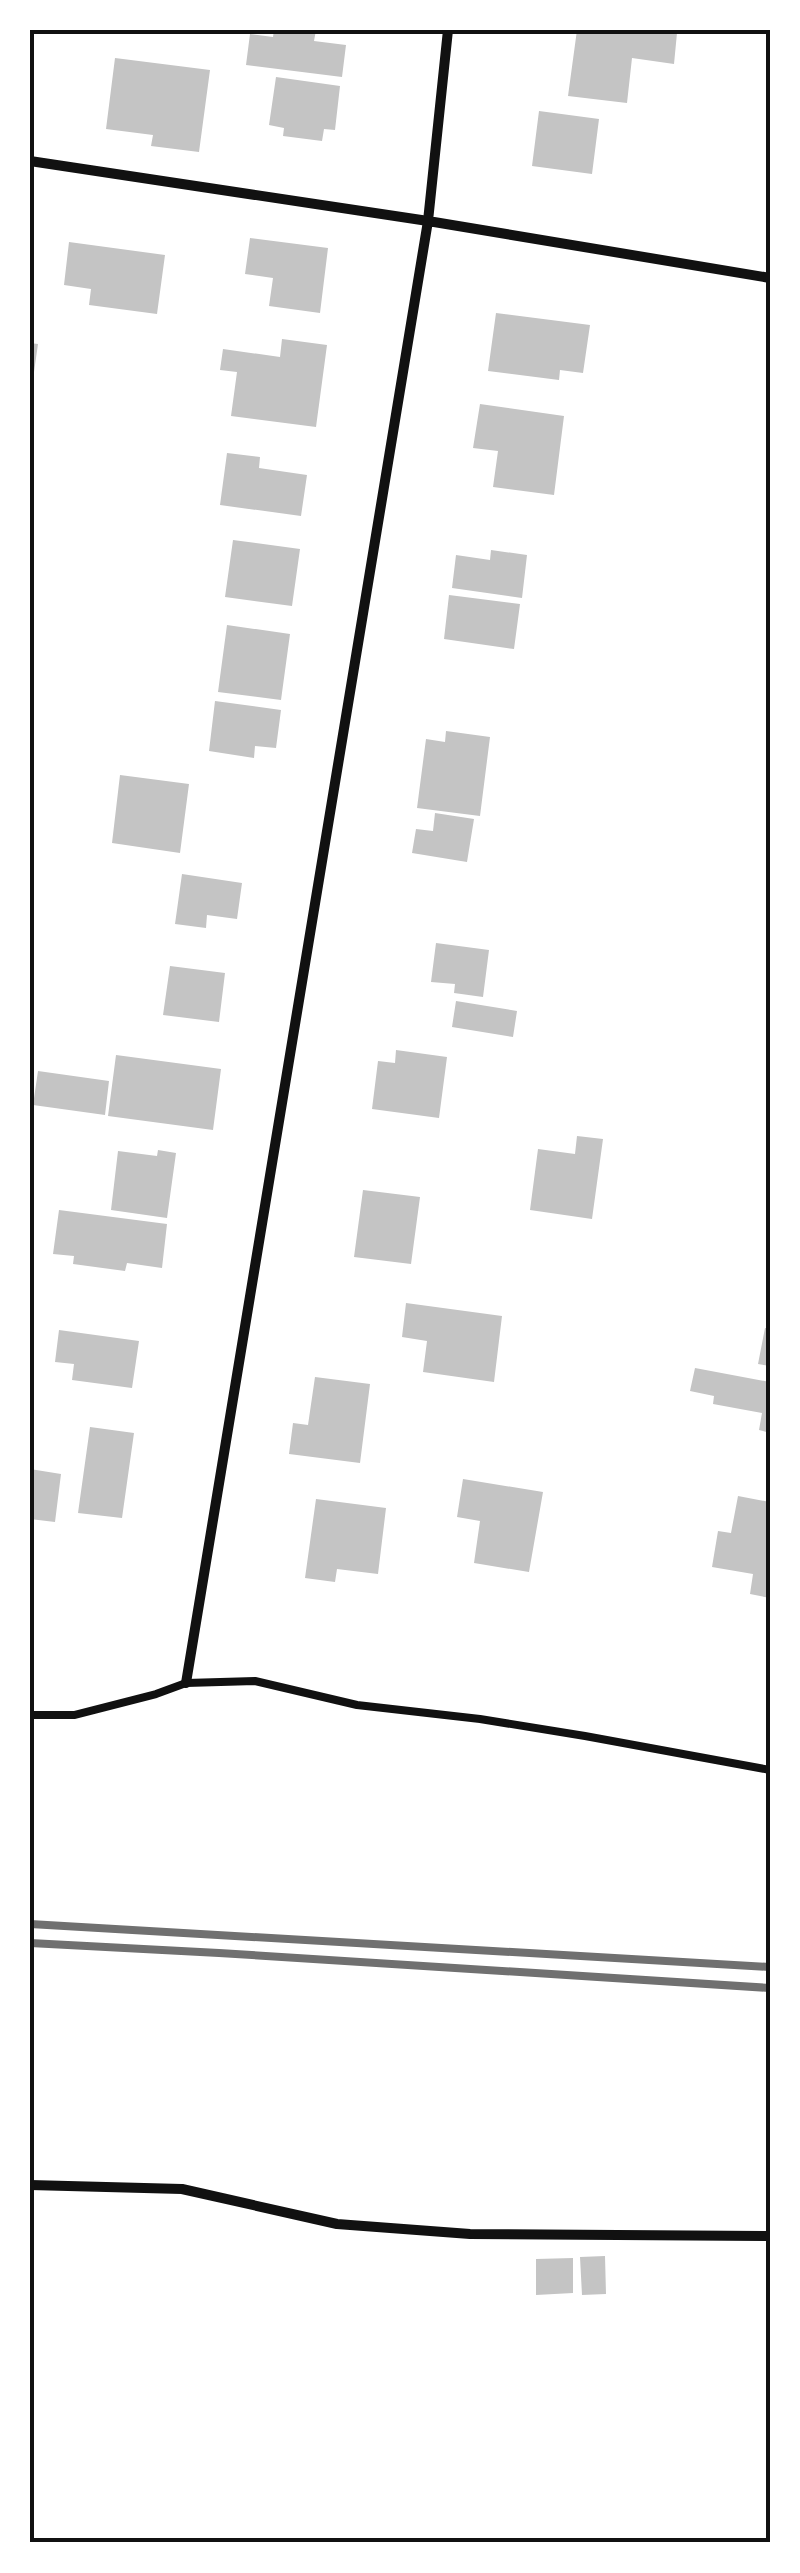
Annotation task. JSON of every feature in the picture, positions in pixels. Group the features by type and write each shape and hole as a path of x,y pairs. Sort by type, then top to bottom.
{"street":[{"path":"186,1683 428,220 448,30"},
{"path":"30,161 428,220 770,278"},
{"path":"30,2185 182,2189 337,2224 470,2234 770,2236"}],"lane":[{"path":"30,1715 74,1715 186,1683 255,1682 357,1704 480,1719 770,1770"}],"building":[{"path":"274,30 316,30 314,41 346,45 342,77 246,65 250,34 273,37"},
{"path":"577,30 677,33 674,64 632,58 627,103 568,96"},
{"path":"115,58 210,70 199,152 151,146 153,135 106,129"},
{"path":"276,77 340,86 335,130 324,129 322,141 283,136 284,128 269,125"},
{"path":"539,111 599,119 592,174 532,166"},
{"path":"250,238 328,248 320,313 269,306 273,278 245,274"},
{"path":"69,242 165,255 157,314 89,305 91,289 64,285"},
{"path":"496,313 590,325 583,373 560,370 559,380 488,371"},
{"path":"282,339 327,345 316,427 231,416 237,372 220,370 223,349 280,357"},
{"path":"30,343 38,344 33,379 30,378"},
{"path":"480,404 564,416 554,495 493,487 498,451 473,448"},
{"path":"227,453 260,457 259,468 307,475 301,516 220,505"},
{"path":"233,540 300,549 292,606 225,597"},
{"path":"491,550 527,555 522,598 452,588 456,555 490,560"},
{"path":"449,595 520,604 514,649 444,639"},
{"path":"227,625 290,634 281,700 218,692"},
{"path":"215,701 281,710 276,748 255,746 254,758 209,751"},
{"path":"446,731 490,737 480,816 417,808 426,739 445,742"},
{"path":"120,775 189,784 180,853 112,843"},
{"path":"435,813 474,819 467,862 412,853 416,829 433,831"},
{"path":"182,874 242,883 237,919 207,915 206,928 175,924"},
{"path":"436,943 489,950 483,997 454,993 455,984 431,982"},
{"path":"170,966 225,973 219,1022 163,1015"},
{"path":"456,1001 517,1011 513,1037 452,1027"},
{"path":"396,1050 447,1057 439,1118 372,1109 378,1061 395,1063"},
{"path":"116,1055 221,1069 213,1130 108,1116"},
{"path":"38,1071 109,1081 105,1115 33,1105"},
{"path":"577,1136 603,1139 592,1219 530,1210 538,1149 575,1154"},
{"path":"158,1150 176,1153 167,1218 111,1210 118,1151 157,1156"},
{"path":"363,1190 420,1197 411,1264 354,1257"},
{"path":"59,1210 167,1224 162,1268 127,1263 125,1271 73,1264 74,1256 53,1254"},
{"path":"406,1303 502,1316 494,1382 423,1372 427,1341 402,1337"},
{"path":"765,1328 770,1329 770,1366 758,1364"},
{"path":"59,1330 139,1341 132,1388 72,1380 74,1364 55,1362"},
{"path":"695,1368 770,1382 770,1433 759,1430 762,1413 713,1404 714,1396 690,1391"},
{"path":"315,1377 370,1384 360,1463 289,1454 293,1423 308,1425"},
{"path":"90,1427 134,1433 122,1518 78,1513"},
{"path":"30,1469 61,1474 55,1522 30,1519"},
{"path":"463,1479 543,1492 529,1572 474,1563 480,1521 457,1517"},
{"path":"738,1496 770,1502 770,1598 750,1594 753,1574 712,1567 718,1531 731,1533"},
{"path":"316,1499 386,1508 378,1574 337,1569 335,1582 305,1578"},
{"path":"605,2256 606,2294 582,2295 580,2257"},
{"path":"573,2258 573,2293 536,2295 536,2259"}],"railway":[{"path":"30,1924 770,1967"},
{"path":"30,1943 770,1988"}]}
